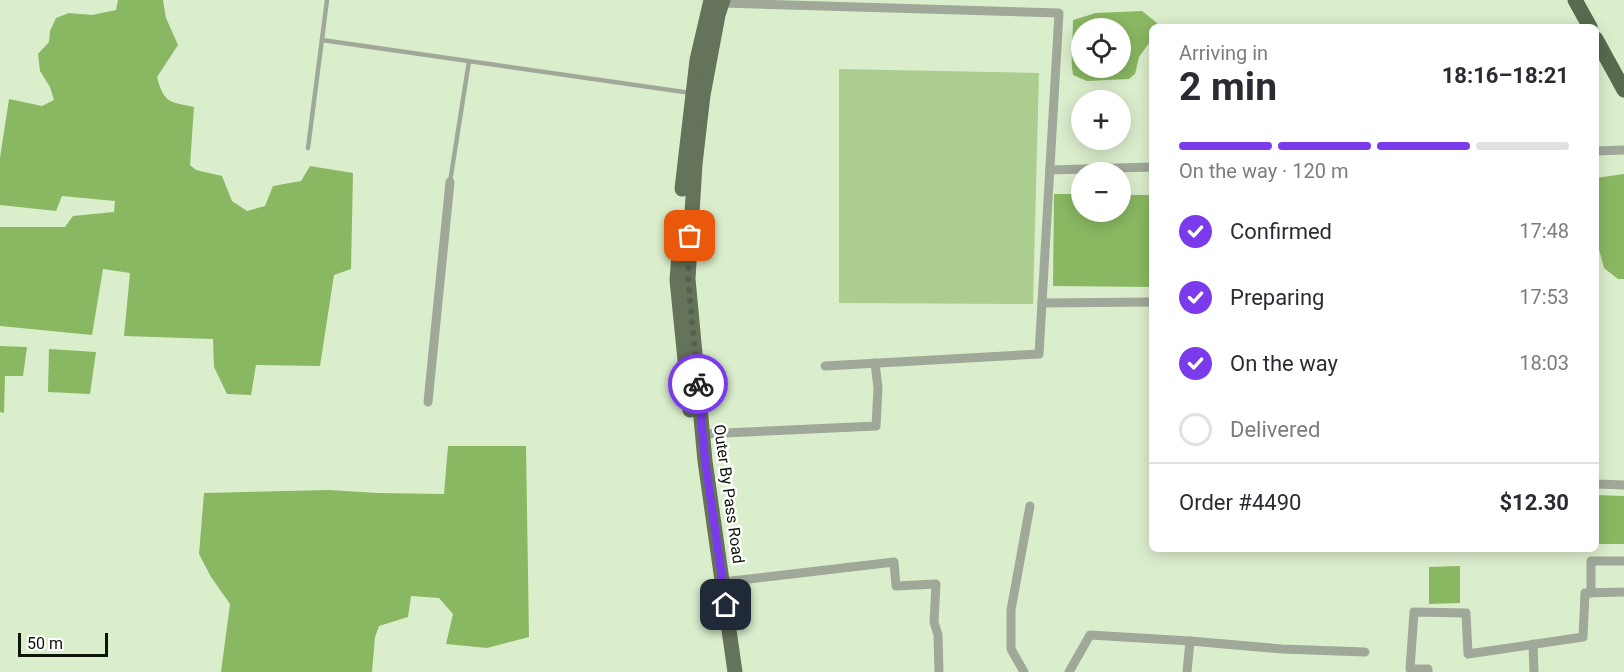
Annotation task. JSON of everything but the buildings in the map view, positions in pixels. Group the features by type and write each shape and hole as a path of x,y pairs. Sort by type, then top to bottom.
{"highway":[{"path":"1575,0 1588,24"},
{"path":"1599,44 1624,90"}],"main road":[{"name":"Outer By Pass Road","path":"719,1 697,60 684,164 677,280 697,474 725,672"},
{"name":"Outer By Pass Road","path":"719,1 694,164 688,279 702,434 735,672"}],"street":[{"path":"719,1 1059,13 1039,354 825,366"},
{"path":"1599,151 1624,150"},
{"path":"1050,170 1149,167"},
{"path":"428,402 450,182"},
{"path":"1042,303 1149,302"},
{"path":"702,434 876,426 878,388 875,363"},
{"path":"1599,484 1624,485"},
{"path":"1024,672 1011,649 1011,610 1030,506"},
{"path":"1591,592 1591,561 1624,561"},
{"path":"723,582 894,562 896,586 936,584 934,621 938,635 939,672"},
{"path":"1428,672 1428,669 1410,669 1414,612 1466,613 1468,654 1583,637 1585,593 1624,592"},
{"path":"1069,672 1089,635 1282,649 1365,652"},
{"path":"1187,672 1190,641"},
{"path":"1533,644 1534,672"}],"lane":[{"path":"308,148 327,0"},
{"path":"322,40 692,94"},
{"path":"450,182 469,61"}],"shaded area":[{"path":"118,0 163,0 166,18 178,45 157,77 162,92 173,102 194,107 190,165 196,170 222,176 232,201 247,211 265,206 273,186 301,181 310,166 353,173 351,269 334,275 320,366 256,365 251,395 227,394 214,367 213,339 124,336 130,273 103,269 92,335 0,326 0,227 65,227 73,216 114,212 115,201 62,196 56,211 0,205 0,158 9,99 42,106 54,100 50,87 40,71 38,54 49,42 50,31 56,18 69,13 92,15 116,10"},
{"path":"1142,11 1157,23 1149,24 1149,43 1139,57 1135,74 1131,77 1131,18 1080,18 1096,13"},
{"path":"839,69 1039,73 1033,304 839,303"},
{"path":"1080,78 1130,78 1129,79 1087,81"},
{"path":"1624,174 1624,279 1618,279 1604,268 1599,249 1599,178"},
{"path":"1054,194 1071,194 1071,222 1131,222 1131,195 1149,195 1149,287 1053,286"},
{"path":"0,346 27,347 23,376 5,376 4,413 0,412"},
{"path":"49,349 96,352 90,394 48,392"},
{"path":"448,446 526,446 529,637 487,648 446,644 453,614 439,598 411,596 408,617 379,626 375,637 372,672 221,672 230,604 211,577 199,554 204,493 329,490 444,494"},
{"path":"1599,495 1624,496 1624,544 1599,544"},
{"path":"1460,566 1460,603 1429,604 1429,567"}],"way so far":[{"path":"690,236 688,279 698,384"}],"route":[{"path":"698,384 705,460 726,605"}]}
